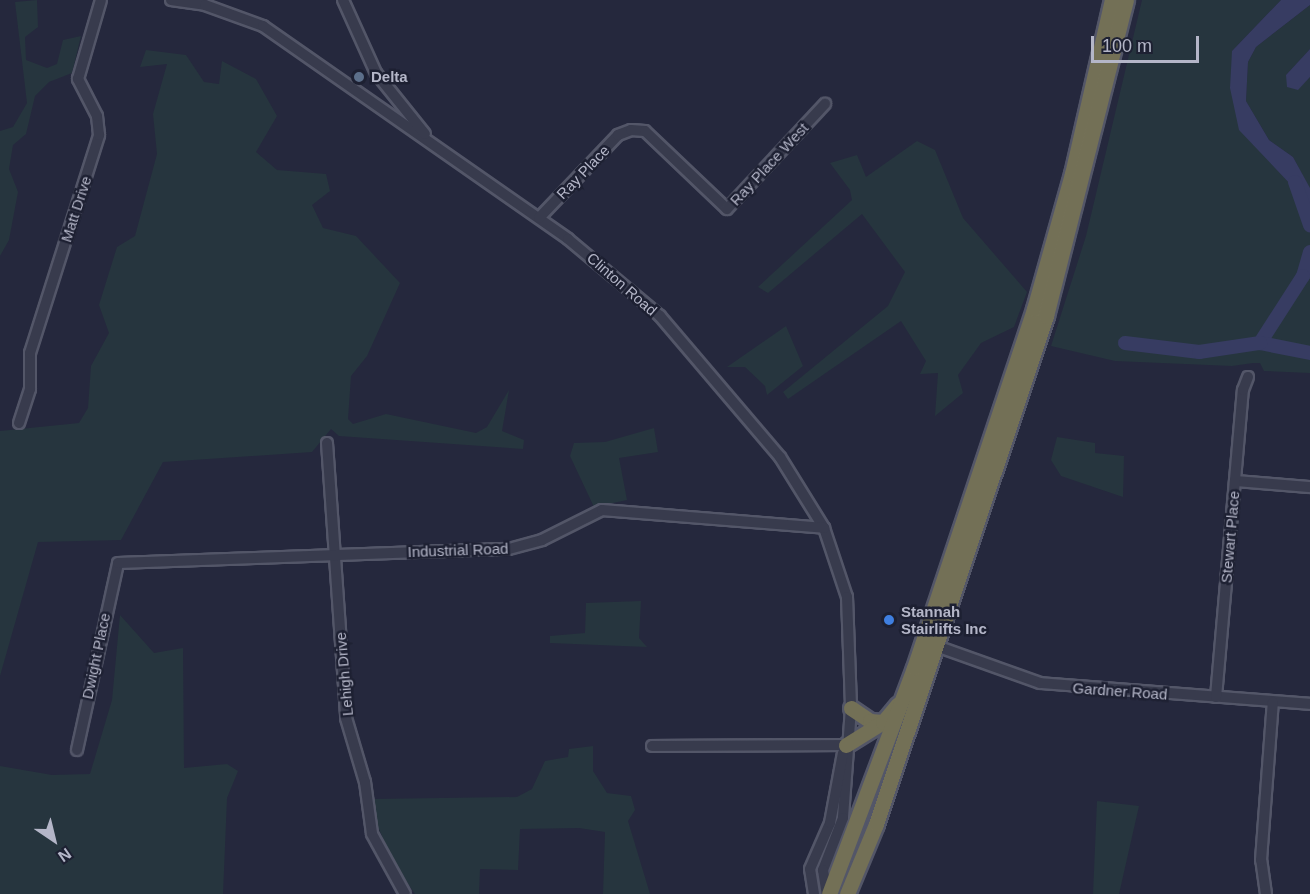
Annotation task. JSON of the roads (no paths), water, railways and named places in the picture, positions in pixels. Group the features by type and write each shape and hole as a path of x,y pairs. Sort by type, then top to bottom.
{"highway":[{"path":"828,894 914,668 1037,300 1112,0"},
{"path":"847,894 876,824 1046,316 1126,0"},
{"path":"846,744 883,722 898,704 914,668"},
{"path":"851,708 870,721 883,722"}],"street":[{"name":"Matt Drive","path":"19,423 30,388 30,353 99,135 97,116 78,79 101,0"},
{"name":"Clinton Road","path":"171,0 206,2 263,26 539,218 628,285 660,316 780,457 824,528 847,597 851,708 846,744"},
{"path":"343,0 383,83 430,142"},
{"path":"377,105 385,93 383,83"},
{"name":"Ray Place West","path":"631,130 645,131 727,209 825,104"},
{"name":"Ray Place","path":"539,218 618,135 631,130"},
{"name":"Stewart Place","path":"1216,698 1243,390 1248,377"},
{"name":"Lehigh Drive","path":"327,443 346,718 365,782 372,834 405,894"},
{"path":"1235,481 1310,488"},
{"name":"Industrial Road","path":"118,563 522,547 602,510 824,528"},
{"name":"Dwight Place","path":"76,750 118,563"},
{"name":"Gardner Road","path":"936,646 1040,683 1310,704"},
{"path":"1266,894 1261,860 1273,702"},
{"path":"828,894 823,870 843,818 846,744"},
{"path":"652,746 846,744"},
{"path":"814,894 810,868 830,823 836,768 846,744"}],"water":[{"path":"1281,0 1310,0 1310,5 1256,47 1248,62 1246,101 1269,140 1293,157 1310,188 1310,205 1239,130 1230,88 1232,51"},
{"path":"1310,49 1310,77 1298,90 1287,87 1286,75"}],"waterway":[{"path":"1295,182 1310,225"},
{"path":"1310,252 1303,276 1260,343 1310,353"},
{"path":"1125,343 1199,352 1260,343"}],"place":[{"name":"Delta","path":"359,77"},
{"name":"Stannah Stairlifts Inc","path":"889,620"}]}
